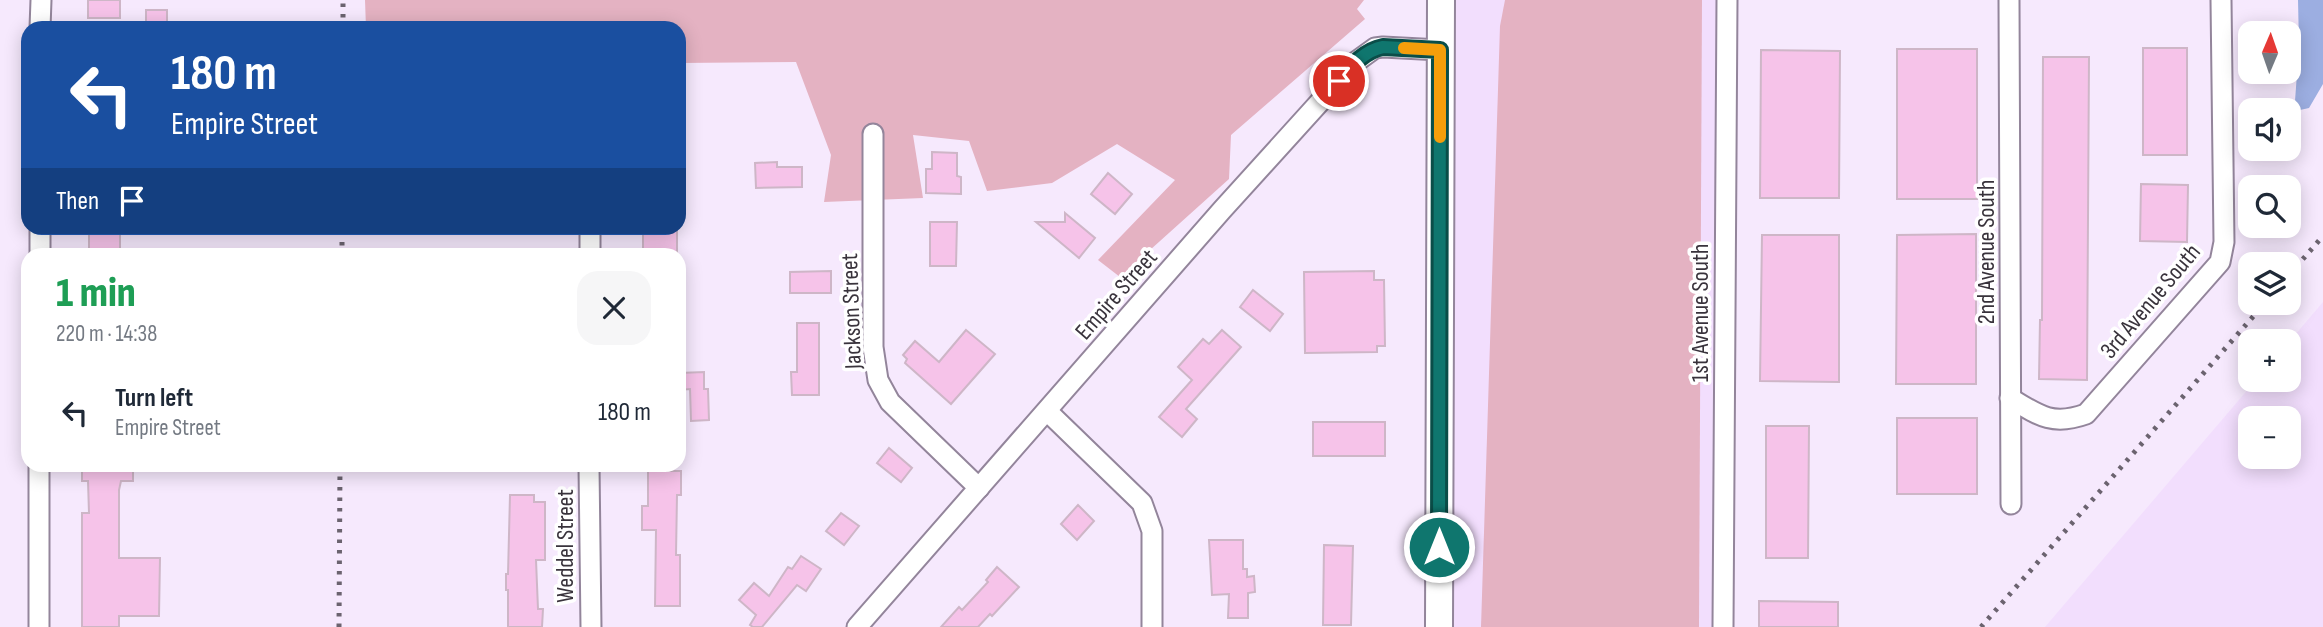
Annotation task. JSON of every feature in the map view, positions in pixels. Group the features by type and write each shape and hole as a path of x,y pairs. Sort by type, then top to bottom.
{"main road":[{"path":"1438,627 1441,0"}],"street":[{"path":"40,21 41,0"},
{"name":"1st Avenue South","path":"1723,627 1727,0"},
{"name":"2nd Avenue South","path":"2009,0 2011,505"},
{"name":"3rd Avenue South","path":"2010,398 2038,415 2057,419 2067,421 2086,414 2220,262 2224,242 2221,0"},
{"name":"Empire Street","path":"858,627 1222,210 1357,61 1375,48 1440,50"},
{"name":"Jackson Street","path":"873,134 873,347 878,380 890,401 979,488"},
{"path":"1047,411 1142,503 1149,517 1152,531 1153,627"},
{"path":"39,472 39,627"},
{"name":"Weddel Street","path":"589,472 591,627"}],"shaded area":[{"path":"365,0 1364,0 1357,9 1365,19 1231,135 1229,179 1120,277 1098,260 1175,180 1117,144 1052,183 987,191 969,141 913,135 923,198 824,202 831,155 796,62 686,63 686,21 366,21"},
{"path":"1441,0 1727,0 1723,627 1439,627"},
{"path":"1505,0 1702,0 1699,627 1481,627 1500,26"},
{"path":"2323,302 2323,627 2045,627 2246,392 2301,392 2300,329"}],"water":[{"path":"2298,0 2323,0 2323,84 2309,108 2301,110 2301,98 2295,98 2296,84 2301,84 2301,21 2298,21"}],"building":[{"path":"88,0 120,0 120,18 88,18"},
{"path":"146,10 167,10 167,21 146,21"},
{"path":"2143,48 2187,48 2187,155 2143,155"},
{"path":"1897,49 1977,49 1977,199 1897,199"},
{"path":"1761,50 1840,51 1839,198 1760,198"},
{"path":"2043,57 2089,57 2087,380 2039,379 2042,320"},
{"path":"932,152 957,153 957,176 961,177 961,194 926,193 926,169 932,169"},
{"path":"777,162 777,167 802,167 802,187 756,188 755,163"},
{"path":"1108,173 1132,194 1115,214 1091,194"},
{"path":"2141,184 2188,185 2187,242 2140,241"},
{"path":"1065,213 1095,238 1079,258 1036,222 1065,222"},
{"path":"930,222 957,222 956,266 930,266"},
{"path":"1976,234 1976,384 1896,384 1897,235"},
{"path":"89,235 120,235 120,248 89,248"},
{"path":"643,235 677,235 677,248 643,248"},
{"path":"1762,235 1839,235 1839,382 1760,381"},
{"path":"831,271 831,293 790,293 790,272"},
{"path":"1374,271 1374,280 1384,280 1385,346 1377,346 1377,352 1305,353 1304,272"},
{"path":"1253,290 1283,314 1270,331 1240,307"},
{"path":"797,323 819,323 819,395 792,395 791,372 797,372"},
{"path":"966,330 995,354 951,404 905,363 907,359 903,355 915,341 939,362"},
{"path":"1222,330 1241,347 1186,409 1197,419 1182,437 1159,417 1192,380 1178,367 1203,339 1209,344"},
{"path":"704,372 704,389 708,389 709,420 691,421 690,389 686,389 686,373"},
{"path":"1897,418 1977,418 1977,494 1897,494"},
{"path":"1313,422 1385,422 1385,456 1313,456"},
{"path":"1766,426 1809,426 1808,558 1766,558"},
{"path":"889,448 912,468 901,482 877,463"},
{"path":"82,472 133,472 133,481 121,481 119,490 119,558 160,558 159,616 119,616 119,627 82,627 82,513 89,513 88,481 82,481"},
{"path":"648,472 681,472 681,495 677,495 676,555 680,555 680,606 655,606 656,530 642,530 642,506 648,506"},
{"path":"510,495 534,495 534,502 545,502 545,560 536,560 538,609 543,609 542,627 508,627 506,574"},
{"path":"1078,505 1094,521 1077,540 1061,524"},
{"path":"841,513 859,526 844,545 826,531"},
{"path":"1209,540 1243,540 1243,569 1247,569 1247,577 1254,576 1255,592 1248,593 1248,618 1228,618 1229,594 1212,595"},
{"path":"1324,545 1353,546 1351,625 1323,625"},
{"path":"801,556 821,569 806,591 797,585 762,627 750,625 756,615 739,600 754,583 769,596 788,567 792,569"},
{"path":"997,567 1019,587 992,616 990,614 978,627 941,627 959,607 962,610 988,582 986,580"},
{"path":"1759,601 1838,602 1838,627 1759,627"}],"railway":[{"path":"343,0 343,21"},
{"path":"342,235 342,248"},
{"path":"2301,261 2323,236"},
{"path":"1981,627 2254,315"},
{"path":"339,627 340,472"}],"slow traffic":[{"path":"1404,48 1440,50 1440,137"}],"route":[{"path":"1339,81 1357,61 1375,48 1440,50 1439,547"}]}
